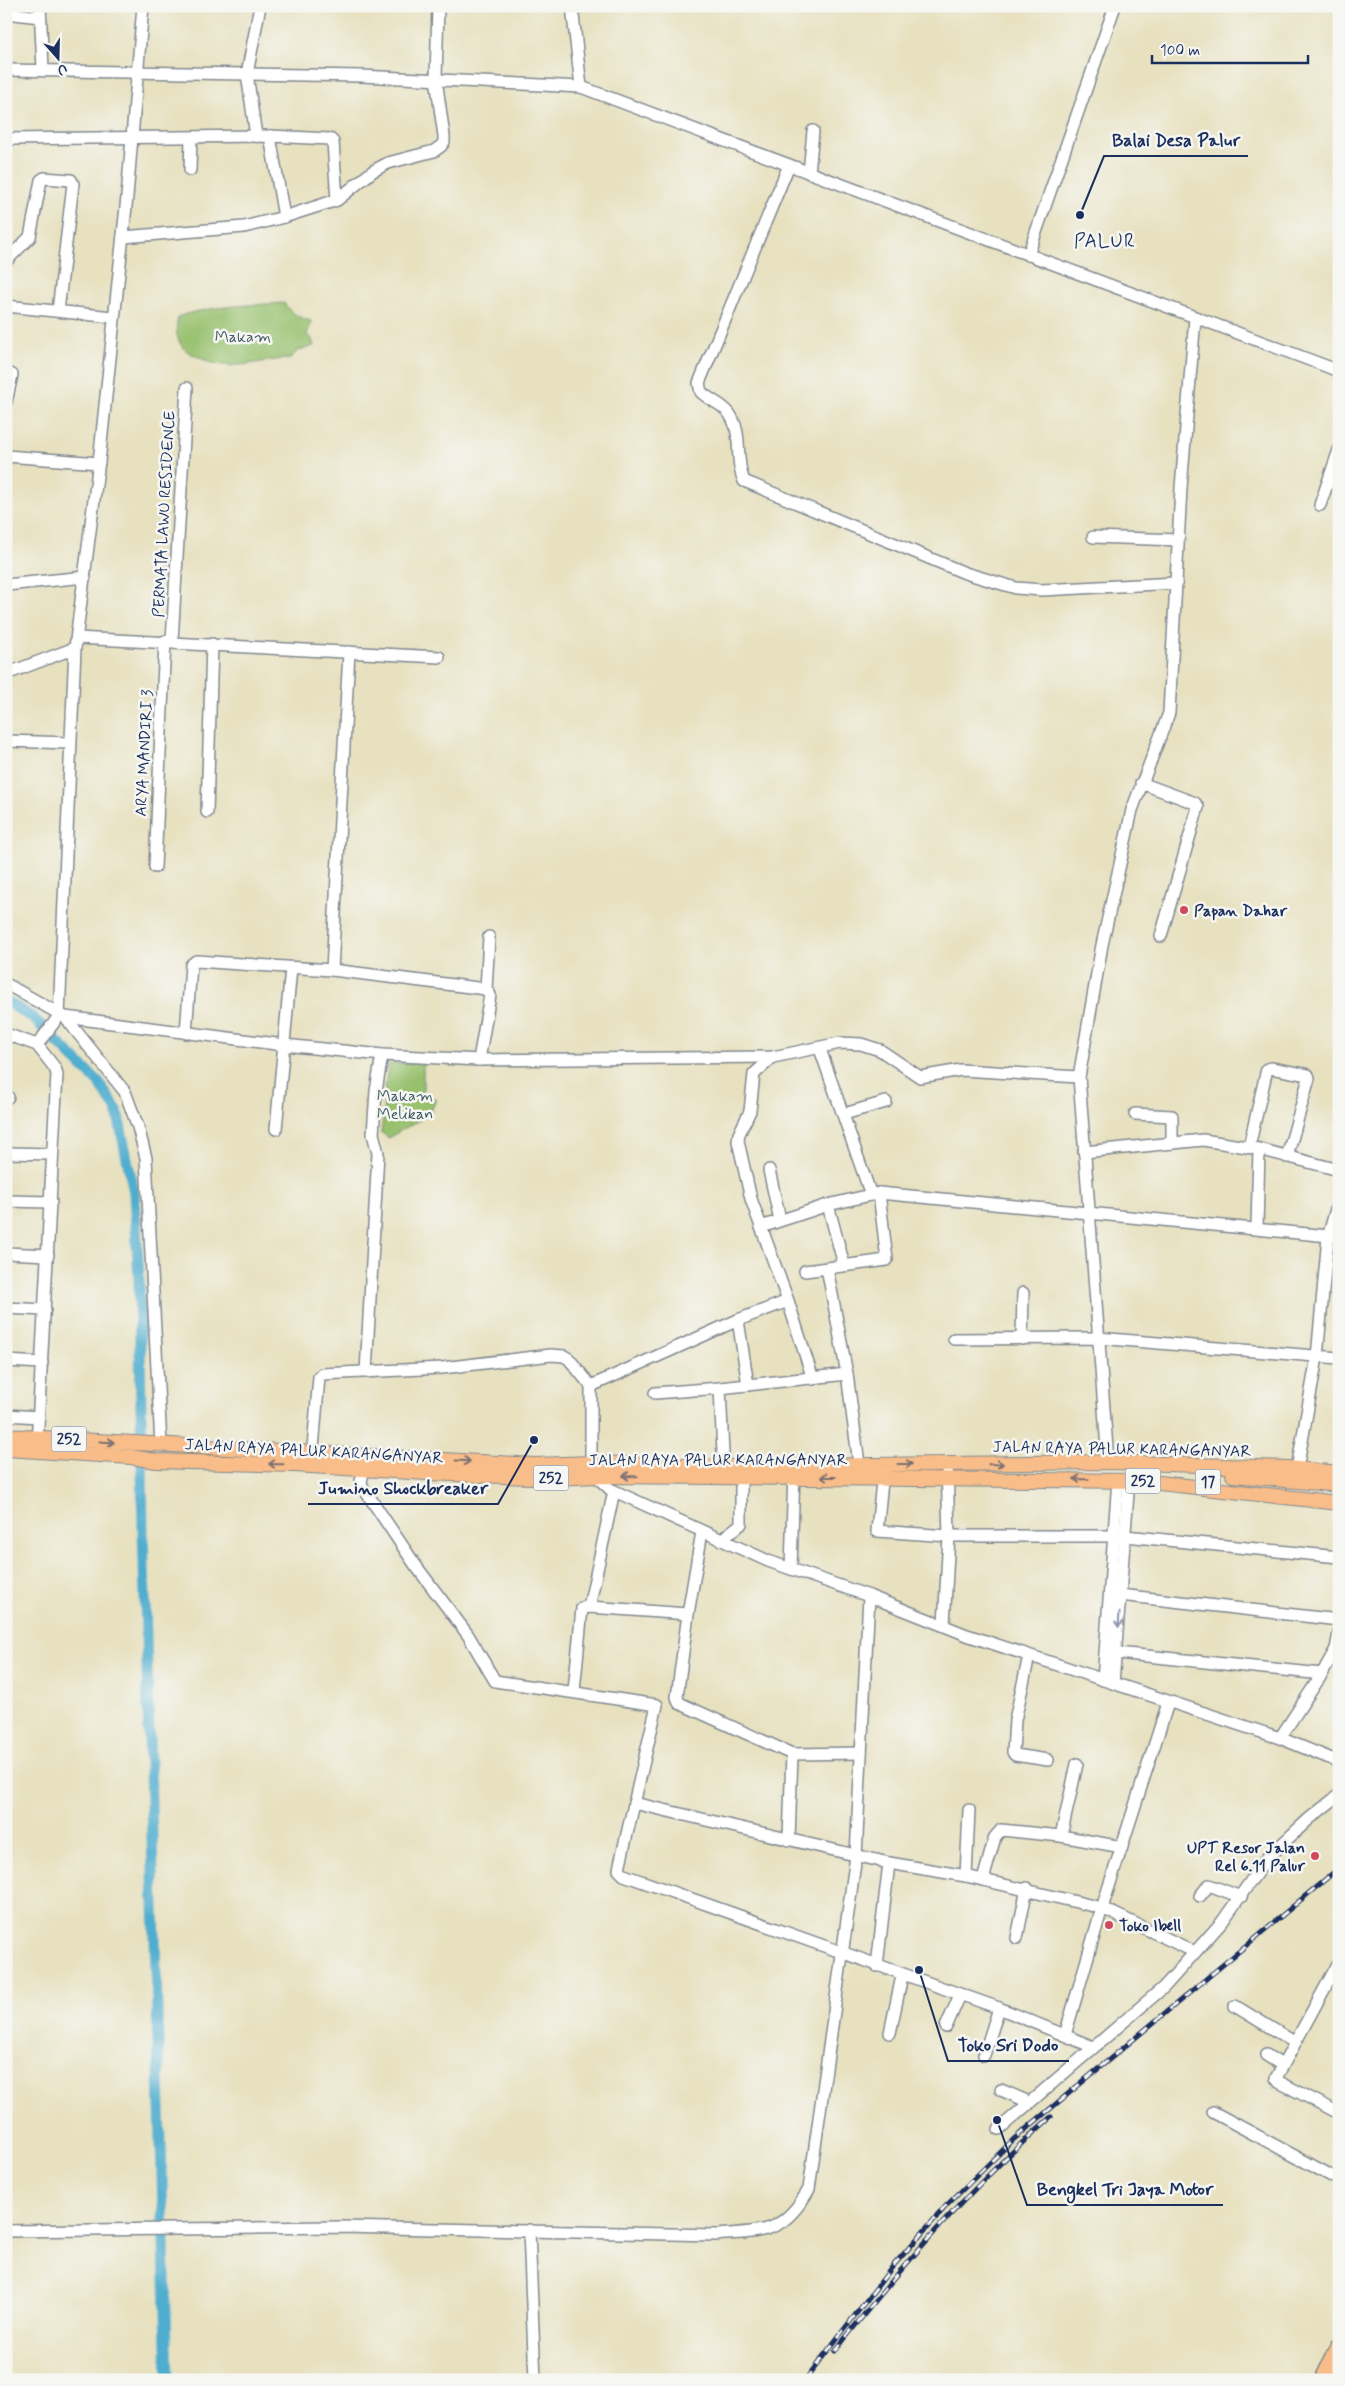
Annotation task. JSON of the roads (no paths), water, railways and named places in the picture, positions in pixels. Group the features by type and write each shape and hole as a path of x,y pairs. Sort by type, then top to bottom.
{"highway":[{"path":"1323,2380 1339,2347"}],"main road":[{"name":"JALAN RAYA PALUR KARANGANYAR","path":"6,1436 37,1444 131,1450 157,1444 312,1460 366,1463 535,1465 593,1470 724,1472 947,1471 1108,1462 1298,1469 1339,1473"},
{"name":"JALAN RAYA PALUR KARANGANYAR","path":"6,1449 37,1444"},
{"name":"JALAN RAYA PALUR KARANGANYAR","path":"131,1450 156,1461 312,1460"},
{"name":"17","path":"1156,1463 1176,1470 1266,1482"},
{"name":"JALAN RAYA PALUR KARANGANYAR","path":"947,1471 1151,1482 1339,1503"},
{"name":"17","path":"1151,1482 1266,1482"},
{"path":"1266,1482 1339,1485"},
{"path":"1266,1482 1339,1494"}],"street":[{"path":"39,1043 60,1017 70,743 76,643 99,464 111,336 123,237 143,6"},
{"path":"256,136 247,74 260,6"},
{"path":"123,237 244,227 284,217 337,200 373,171 388,163 434,150 441,146 444,142 444,136 436,80 438,6"},
{"path":"572,6 581,87"},
{"path":"1028,254 1115,6"},
{"path":"6,13 40,12 43,70"},
{"path":"6,70 247,74 581,87 1339,371"},
{"path":"809,173 812,131"},
{"path":"6,139 270,136 332,140 337,200"},
{"path":"270,136 284,217"},
{"path":"190,170 191,138"},
{"path":"789,165 699,383 702,394 718,402 729,413 736,426 744,481 965,573 1016,588 1042,590 1176,583"},
{"path":"6,261 30,237 41,180 44,178 71,180 73,184 58,311"},
{"path":"6,306 114,316"},
{"path":"1108,1462 1079,1077 1102,945 1132,810 1141,783 1154,757 1169,713 1178,540 1195,318"},
{"path":"6,372 12,375 6,402"},
{"name":"PERMATA LAWU RESIDENCE","path":"169,641 187,388"},
{"path":"1320,505 1339,450"},
{"path":"6,456 99,464"},
{"path":"1093,538 1178,540"},
{"path":"6,585 85,577"},
{"path":"6,674 76,643 169,641 439,656"},
{"name":"ARYA MANDIRI 3","path":"154,866 169,641"},
{"path":"207,812 212,644"},
{"path":"332,970 349,652"},
{"path":"6,741 70,743"},
{"path":"1141,783 1195,803 1198,807 1161,936"},
{"path":"479,1060 490,995 486,988 489,937"},
{"path":"186,1032 192,964 194,962 332,970 486,988"},
{"path":"276,1129 291,968"},
{"path":"6,984 60,1017 125,1092 138,1128 146,1158 157,1444"},
{"path":"60,1017 284,1045 382,1055 479,1060 773,1057 820,1049 825,1045 840,1043 874,1047 920,1077 961,1070 1079,1077"},
{"path":"8,1035 39,1043 57,1074 37,1444"},
{"path":"805,1271 887,1260 875,1194 820,1049"},
{"path":"366,1372 378,1153 373,1134 376,1091 382,1055"},
{"path":"773,1057 754,1074 750,1111 738,1138 751,1199 788,1301 813,1379"},
{"path":"1257,1228 1254,1148 1266,1069 1271,1068 1308,1075 1309,1078 1286,1157"},
{"path":"844,1114 886,1102"},
{"path":"1135,1114 1172,1116 1172,1142"},
{"path":"1084,1152 1203,1140 1254,1148 1339,1170"},
{"path":"6,1153 52,1154"},
{"path":"770,1170 780,1220"},
{"path":"761,1227 828,1205 875,1194 1089,1212 1333,1237"},
{"path":"1298,1469 1317,1357 1339,1198"},
{"path":"6,1201 50,1202"},
{"path":"828,1205 844,1265"},
{"path":"6,1253 48,1254"},
{"path":"827,1268 847,1374 858,1470"},
{"path":"1022,1339 1023,1293"},
{"path":"591,1386 738,1320 788,1301"},
{"path":"6,1308 45,1310"},
{"path":"738,1320 748,1385"},
{"path":"954,1339 1098,1338 1339,1358"},
{"path":"312,1460 320,1376 442,1368 558,1355 569,1359 591,1386 593,1470 614,1491 702,1532 791,1569 1029,1656 1108,1681 1168,1703 1280,1738 1339,1762"},
{"path":"6,1361 42,1363"},
{"path":"656,1393 813,1379 847,1374"},
{"path":"720,1388 724,1472"},
{"path":"6,1416 39,1417"},
{"path":"366,1463 360,1481 362,1486 425,1579 468,1635 495,1681 574,1691 657,1705 620,1864 619,1870 624,1875 902,1976 999,2008 1092,2046"},
{"path":"791,1569 794,1471"},
{"path":"883,1471 877,1531 949,1536 1120,1536 1339,1557"},
{"path":"944,1624 949,1536 947,1471"},
{"path":"721,1540 741,1524 741,1472"},
{"path":"1108,1681 1123,1481"},
{"path":"589,1606 614,1491"},
{"path":"702,1532 688,1614 677,1697 679,1703 792,1754 862,1753"},
{"path":"1116,1594 1339,1620"},
{"path":"1108,1681 1117,1653 1116,1594"},
{"path":"6,2231 340,2227 716,2235 752,2233 774,2228 792,2213 810,2189 856,1856 869,1596"},
{"path":"574,1691 581,1609 589,1606 688,1614"},
{"path":"1280,1738 1322,1674 1336,1648 1339,1634"},
{"path":"1117,1653 1322,1674"},
{"path":"1029,1656 1014,1720 1013,1752 1015,1755 1048,1760"},
{"path":"1065,2035 1102,1908 1168,1703"},
{"path":"789,1840 792,1754"},
{"path":"1061,1836 1077,1764"},
{"path":"999,2129 1092,2046 1164,1987 1240,1898 1267,1858 1309,1819 1339,1795"},
{"path":"634,1804 856,1856 1027,1888 1102,1908 1195,1952"},
{"path":"966,1876 969,1810"},
{"path":"984,1880 997,1832 1007,1830 1061,1836 1122,1847"},
{"path":"877,1966 889,1863"},
{"path":"1200,1896 1208,1885 1240,1898"},
{"path":"1017,1938 1027,1888"},
{"path":"1339,1962 1294,2042 1276,2080 1339,2113"},
{"path":"890,2033 902,1976"},
{"path":"946,2027 960,1995"},
{"path":"1235,2006 1294,2042"},
{"path":"984,2055 999,2008"},
{"path":"1266,2055 1282,2065"},
{"path":"1001,2090 1030,2102"},
{"path":"1213,2112 1339,2180"},
{"path":"529,2230 535,2380"}],"waterway":[{"path":"6,1001 33,1018 99,1083 117,1110 134,1193 139,1280 143,1531 168,2380"}],"railway":[{"path":"805,2380 893,2266 947,2205 1014,2139 1339,1868"},
{"path":"835,2351 937,2229 992,2171 1051,2117"}],"place":[{"name":"Balai Desa Palur","path":"1080,215"},
{"name":"Papan Dahar","path":"1184,910"},
{"name":"Jumino Shockbreaker","path":"534,1440"},
{"name":"UPT Resor Jalan Rel 6.11 Palur","path":"1315,1856"},
{"name":"Toko Ibell","path":"1109,1925"},
{"name":"Toko Sri Dodo","path":"919,1970"},
{"name":"Bengkel Tri Jaya Motor","path":"997,2120"}],"district":[{"name":"PALUR","path":"1105,240"}],"park label":[{"name":"Makam","path":"243,336"},
{"name":"Makam Melikan","path":"405,1104"}]}
